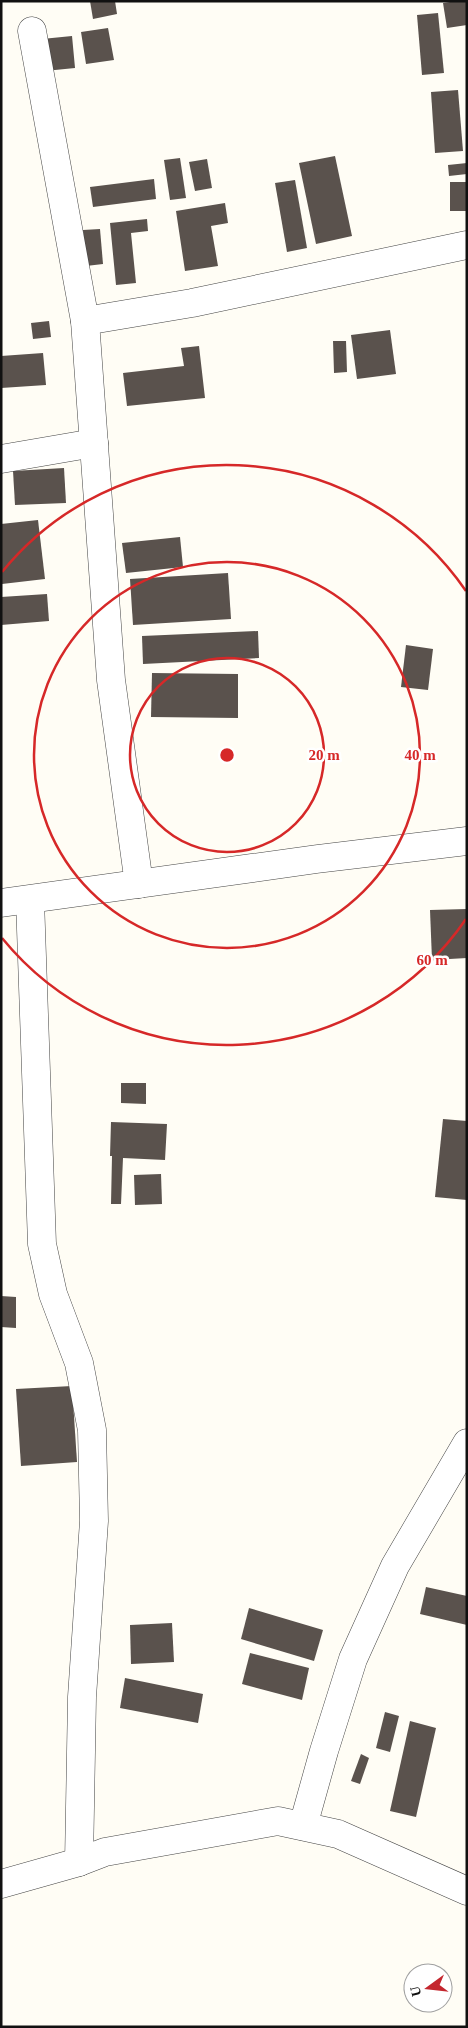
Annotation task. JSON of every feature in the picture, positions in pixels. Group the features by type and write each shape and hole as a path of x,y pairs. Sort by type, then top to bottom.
{"street":[{"path":"32,31 84,321 111,680 138,884"},
{"path":"84,321 192,303 467,245"},
{"path":"1,459 94,443"},
{"path":"1,903 467,840"},
{"path":"30,900 42,1244 53,1294 79,1363 92,1430 94,1521 82,1697 79,1862"},
{"path":"303,1826 353,1659 396,1566 467,1443"},
{"path":"1,1884 79,1862 105,1852 278,1821 338,1834 467,1891"}],"building":[{"path":"90,1 115,1 117,14 93,19"},
{"path":"467,1 467,25 447,28 443,3"},
{"path":"438,13 444,73 422,75 417,15"},
{"path":"108,28 114,60 86,64 81,32"},
{"path":"72,36 75,68 45,71 42,39"},
{"path":"458,90 463,151 435,153 431,92"},
{"path":"335,156 352,236 316,244 299,163"},
{"path":"180,158 186,198 170,200 164,160"},
{"path":"207,159 212,188 195,191 189,162"},
{"path":"467,163 467,174 449,176 448,165"},
{"path":"154,179 156,199 93,207 90,187"},
{"path":"295,180 307,248 287,252 275,183"},
{"path":"450,182 467,182 467,211 450,211"},
{"path":"225,203 228,223 211,226 218,266 185,271 176,211"},
{"path":"147,219 148,231 131,233 136,283 116,285 110,223"},
{"path":"100,229 103,264 86,266 83,230"},
{"path":"49,321 51,337 33,339 31,323"},
{"path":"390,330 396,374 357,379 351,335"},
{"path":"333,341 346,341 347,372 334,373"},
{"path":"199,346 205,398 127,406 123,373 184,366 181,348"},
{"path":"43,353 46,385 1,388 1,356"},
{"path":"64,468 66,503 15,505 13,471"},
{"path":"38,520 45,579 2,584 1,524"},
{"path":"180,537 183,567 126,573 122,543"},
{"path":"228,573 231,619 133,625 130,579"},
{"path":"47,594 49,621 1,625 1,597"},
{"path":"258,631 259,658 143,664 142,636"},
{"path":"406,645 433,649 428,690 401,687"},
{"path":"152,673 238,674 238,718 151,717"},
{"path":"467,909 467,958 432,960 430,910"},
{"path":"121,1083 146,1083 146,1104 121,1103"},
{"path":"443,1119 467,1121 467,1200 435,1197"},
{"path":"111,1122 167,1124 165,1160 123,1158 121,1204 111,1204"},
{"path":"161,1174 162,1204 135,1205 134,1175"},
{"path":"1,1296 16,1297 16,1328 1,1327"},
{"path":"72,1386 77,1462 21,1466 16,1389"},
{"path":"426,1587 467,1596 467,1625 420,1614"},
{"path":"249,1608 323,1630 314,1661 241,1639"},
{"path":"172,1623 174,1662 131,1664 130,1625"},
{"path":"250,1653 309,1668 302,1700 242,1684"},
{"path":"125,1678 203,1694 198,1723 120,1708"},
{"path":"385,1712 399,1716 390,1752 376,1748"},
{"path":"410,1721 436,1728 416,1817 390,1811"},
{"path":"361,1754 369,1758 360,1784 351,1781"}]}
